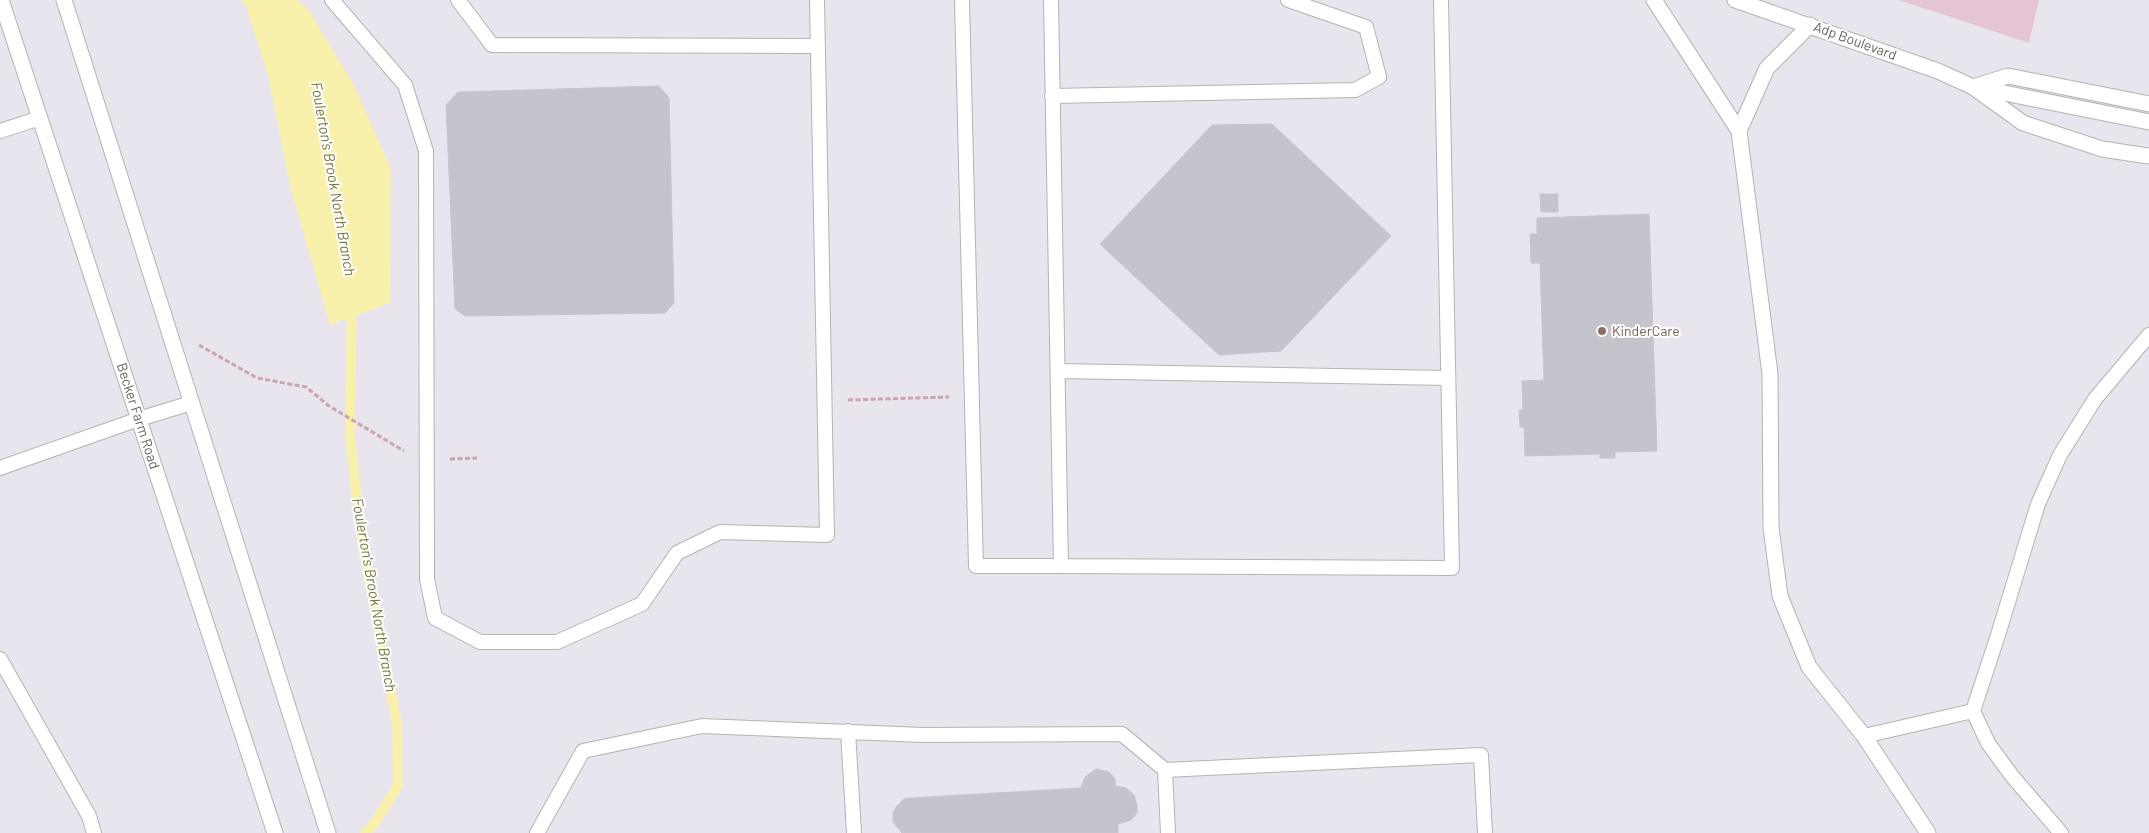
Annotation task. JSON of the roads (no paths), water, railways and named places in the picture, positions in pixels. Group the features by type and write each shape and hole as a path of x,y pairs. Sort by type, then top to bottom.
{"street":[{"name":"Becker Farm Road","path":"1,0 275,833"},
{"path":"64,0 328,833"},
{"path":"1654,0 1739,131 1770,374 1772,528 1780,596 1809,667 1864,736 1928,833"},
{"name":"Adp Boulevard","path":"1735,0 1938,71 1973,87 2023,123 2102,149 2149,156"},
{"path":"1739,131 1767,68 1810,25"},
{"path":"1973,87 2008,76 2149,104"},
{"name":"Adp Boulevard","path":"1973,87 2149,122"}],"lane":[{"path":"332,0 405,85 426,151 427,579 435,618 480,642 557,642 642,604 677,553 720,532 827,535 817,0"},
{"path":"458,0 492,45 818,46"},
{"path":"962,0 976,566 1452,568 1441,0"},
{"path":"1051,0 1061,566"},
{"path":"1052,96 1355,90 1379,77 1366,27 1288,0"},
{"path":"0,131 40,118"},
{"path":"2061,833 2037,808 1988,744 1973,711 2038,504 2056,463 2095,399 2149,335"},
{"path":"1058,371 1448,378"},
{"path":"0,468 139,418 191,403"},
{"path":"0,659 89,816 94,833"},
{"path":"1864,736 1973,711"},
{"path":"537,833 582,751 702,726 923,735 1122,734 1165,770 1481,755 1485,833"},
{"path":"848,732 854,833"},
{"path":"1165,770 1168,833"}],"water":[{"path":"240,0 298,0 310,12 354,86 391,169 390,303 330,325 291,190 268,75 246,6"}],"waterway":[{"name":"Foulerton's Brook North Branch","path":"352,305 350,438 362,541 397,724 398,786 374,824 365,833"}],"place":[{"name":"KinderCare","path":"1602,331"}]}
